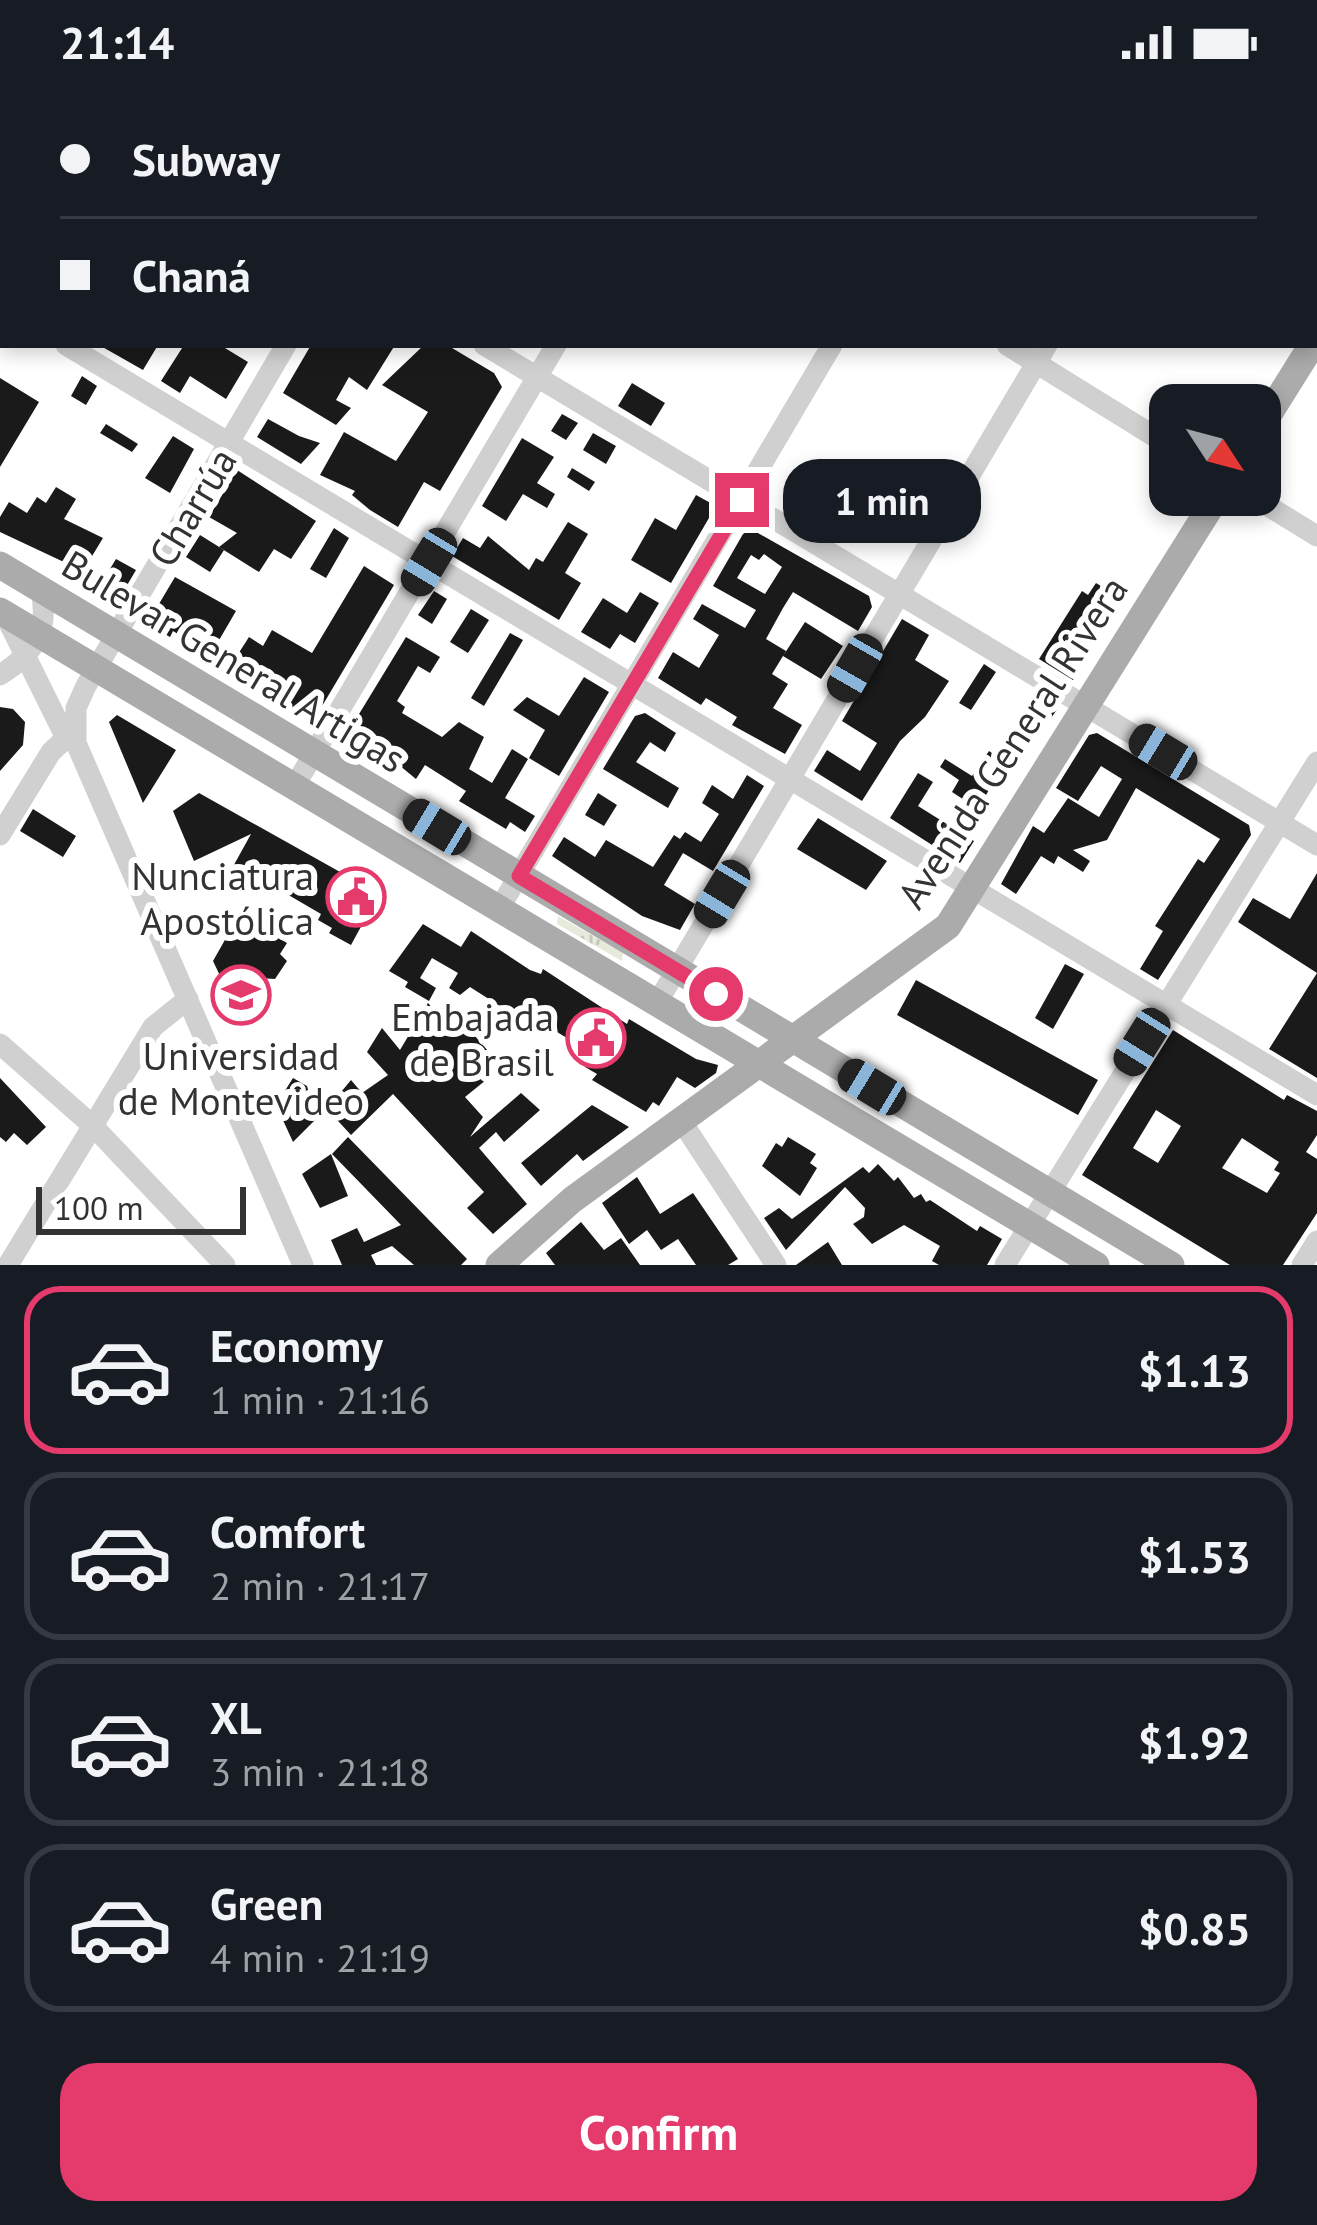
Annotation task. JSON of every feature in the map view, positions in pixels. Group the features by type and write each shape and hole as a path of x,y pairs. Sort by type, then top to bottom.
{"main road":[{"path":"1281,395 1310,348"},
{"name":"Avenida General Rivera","path":"514,1260 572,1200 940,934 1205,516"},
{"name":"Bulevar General Artigas","path":"1,567 1171,1265"},
{"name":"Bulevar General Artigas","path":"2,612 34,646 96,668 1096,1265"},
{"path":"657,1003 707,1013 768,1039 795,1041"},
{"path":"760,1065 795,1061 888,1106 914,1113"}],"street":[{"path":"71,348 1317,1095"},
{"name":"Charrúa","path":"71,740 76,708 96,668 284,348"},
{"path":"489,348 1317,845"},
{"path":"294,787 554,348"},
{"path":"500,909 830,348"},
{"path":"657,1003 1042,354 1149,431"},
{"path":"1281,514 1317,536"},
{"path":"41,590 34,646 303,1265"},
{"path":"0,675 34,646"},
{"path":"0,835 51,752 71,740"},
{"path":"1005,1265 1317,762"},
{"path":"8,1265 153,1027 188,1000"},
{"path":"0,1044 92,1125 225,1265"},
{"path":"899,1147 914,1113"},
{"path":"682,1121 776,1265"},
{"path":"1302,1265 1317,1241"}],"green space":[{"path":"558,916 623,953 622,961 557,924"}],"building":[{"path":"104,348 156,348 143,370"},
{"path":"182,348 225,348 248,362 226,399 190,376 180,393 161,381"},
{"path":"309,348 393,348 367,390 349,377 336,400 351,408 336,425 283,393"},
{"path":"421,348 452,348 494,373 502,387 440,491 424,482 398,527 352,495 355,491 320,475 344,432 396,461 428,412 382,385"},
{"path":"82,376 97,386 86,405 71,396"},
{"path":"0,378 39,402 0,467"},
{"path":"632,383 665,403 651,426 618,406"},
{"path":"562,414 578,423 566,440 551,431"},
{"path":"268,419 320,443 301,464 257,437"},
{"path":"106,424 138,444 132,452 100,433"},
{"path":"593,433 616,446 606,464 583,450"},
{"path":"173,436 194,449 170,493 145,478"},
{"path":"522,438 554,457 537,483 555,494 547,508 523,494 506,521 482,506"},
{"path":"572,468 595,482 589,491 567,477"},
{"path":"237,470 316,521 291,559 274,549 259,572 219,547 237,533 209,517"},
{"path":"56,487 76,499 64,519 103,538 83,571 0,532 0,517 9,502 27,513 37,497 46,503"},
{"path":"696,495 716,506 671,583 631,560 655,518 676,530"},
{"path":"568,522 588,534 565,573 581,583 559,620 452,556 463,538 480,548 488,536 529,570 536,558 543,562"},
{"path":"334,528 349,538 326,578 310,569"},
{"path":"751,529 869,596 872,607 858,631 793,592 783,608 766,639 786,651 772,674 788,684 773,708 802,725 785,754 732,725 737,717 706,698 701,705 658,678 673,652 699,668 719,635 693,619 702,604 745,628 756,610 713,586 743,534","holes":["764,554 782,567 765,594 737,578 751,555 759,560"]},
{"path":"200,535 224,550 210,572 186,557"},
{"path":"116,559 136,570 119,599 99,587"},
{"path":"364,566 394,585 312,723 264,693 271,683 245,666 241,672 231,665 249,637 263,646 272,630 312,653"},
{"path":"175,577 236,611 211,654 173,631 170,637 147,624"},
{"path":"1096,583 1119,597 1073,680 1039,659 1082,591 1088,595"},
{"path":"434,591 447,599 432,624 418,615"},
{"path":"640,592 659,603 635,643 620,634 610,649 581,632 603,598 627,613"},
{"path":"471,609 489,620 468,653 450,642"},
{"path":"902,619 929,635 915,660 949,681 925,717 900,741 862,801 814,771 827,750 860,771 877,743 842,721"},
{"path":"805,622 843,646 821,679 783,656"},
{"path":"510,633 523,640 484,706 471,698"},
{"path":"406,637 440,657 430,673 418,666 397,701 405,707 402,713 442,737 459,722 484,737 469,769 492,783 512,749 528,759 505,798 535,816 525,832 510,822 506,829 459,801 466,791 425,765 416,779 366,738 350,743 360,722 356,719"},
{"path":"984,664 996,672 971,710 959,703"},
{"path":"584,677 609,692 559,776 529,758 545,730 513,710 527,697 559,716"},
{"path":"1039,696 1058,708 1049,721 1030,710"},
{"path":"0,707 13,709 25,722 23,745 0,771"},
{"path":"645,713 676,733 665,752 650,742 636,762 679,788 668,808 603,769 635,716"},
{"path":"117,715 176,750 143,803 109,722"},
{"path":"1097,733 1249,825 1251,835 1158,980 1140,969 1163,931 1155,926 1198,859 1204,863 1220,839 1136,788 1107,840 1073,850 1090,861 1083,872 1058,856 1054,864 1041,856 1016,894 1001,884 1033,826 1044,833 1068,798 1099,817 1122,779 1101,766 1078,801 1056,788 1089,735"},
{"path":"989,751 1005,762 978,809 952,792 959,780 940,767 945,759 972,776"},
{"path":"918,773 933,782 918,806 974,841 960,863 890,818"},
{"path":"747,775 764,786 713,871 683,853 664,885 695,904 680,930 642,916 552,856 564,837 595,857 606,840 653,867 674,835 680,839 685,832 701,842 719,814 702,803 712,785 733,799"},
{"path":"199,793 374,891 369,898 375,901 351,945 329,933 332,928 318,920 321,914 256,876 245,874 242,879 230,872 251,834 194,861 173,811"},
{"path":"598,793 617,805 604,826 585,815"},
{"path":"33,809 76,836 63,857 20,831"},
{"path":"818,818 887,861 866,890 797,849"},
{"path":"1317,873 1317,973 1238,922 1253,898 1290,919"},
{"path":"239,915 287,943 280,954 287,961 275,979 259,978 252,990 234,978 223,982 213,961"},
{"path":"423,924 461,947 471,931 530,970 541,974 543,969 627,1024 629,1019 696,1059 718,1065 716,1073 695,1088 677,1077 659,1106 653,1102 646,1112 592,1080 597,1074 585,1067 589,1060 569,1048 572,1041 547,1026 542,1033 470,987 460,995 449,988 458,973 432,958 420,978 436,988 429,1001 405,987 408,982 389,971"},
{"path":"1065,964 1084,974 1053,1029 1035,1018"},
{"path":"1317,973 1317,1078 1269,1049"},
{"path":"916,980 1098,1080 1078,1115 897,1015"},
{"path":"428,1003 450,1028 460,1019 496,1060 502,1051 518,1061 509,1075 502,1067 465,1097 483,1117 470,1137 521,1093 540,1110 504,1142 496,1132 479,1148 527,1204 493,1234 467,1208 484,1192 393,1094 351,1135 327,1109 351,1080 362,1093 388,1075 367,1052 382,1028 400,1050"},
{"path":"1173,1030 1284,1100 1287,1095 1317,1111 1317,1135 1306,1152 1317,1159 1317,1213 1283,1265 1230,1265 1082,1175","holes":["1156,1110 1181,1126 1158,1163 1133,1148","1242,1138 1279,1162 1274,1170 1280,1173 1267,1193 1222,1168"]},
{"path":"0,1078 46,1127 27,1145 14,1133 6,1142 0,1137"},
{"path":"293,1078 307,1086 316,1119 293,1142 276,1105"},
{"path":"592,1105 629,1127 583,1161 577,1154 541,1186 521,1163"},
{"path":"348,1137 467,1259 461,1265 414,1265 392,1246 371,1255 376,1265 342,1265 331,1240 357,1228 364,1242 401,1225 332,1154"},
{"path":"788,1137 816,1154 810,1163 817,1168 800,1196 762,1166 776,1143 782,1147"},
{"path":"331,1154 348,1196 320,1208 302,1174"},
{"path":"878,1164 894,1181 898,1177 914,1198 921,1194 926,1202 930,1200 977,1231 980,1226 1002,1239 987,1265 939,1265 932,1261 940,1246 904,1225 872,1244 853,1224 864,1217 865,1208 845,1187 786,1250 764,1218 779,1208 792,1219 863,1167 869,1173"},
{"path":"637,1177 660,1214 693,1193 738,1259 728,1265 696,1265 678,1239 661,1250 647,1230 629,1244 602,1203"},
{"path":"581,1222 604,1250 621,1238 640,1265 555,1265 546,1253"},
{"path":"828,1242 842,1265 796,1265"}],"place":[{"name":"Nunciatura Apostólica","path":"356,897"},
{"name":"Universidad de Montevideo","path":"241,995"},
{"name":"Embajada de Brasil","path":"596,1038"}],"route":[{"path":"716,994 519,876 742,500"}]}
